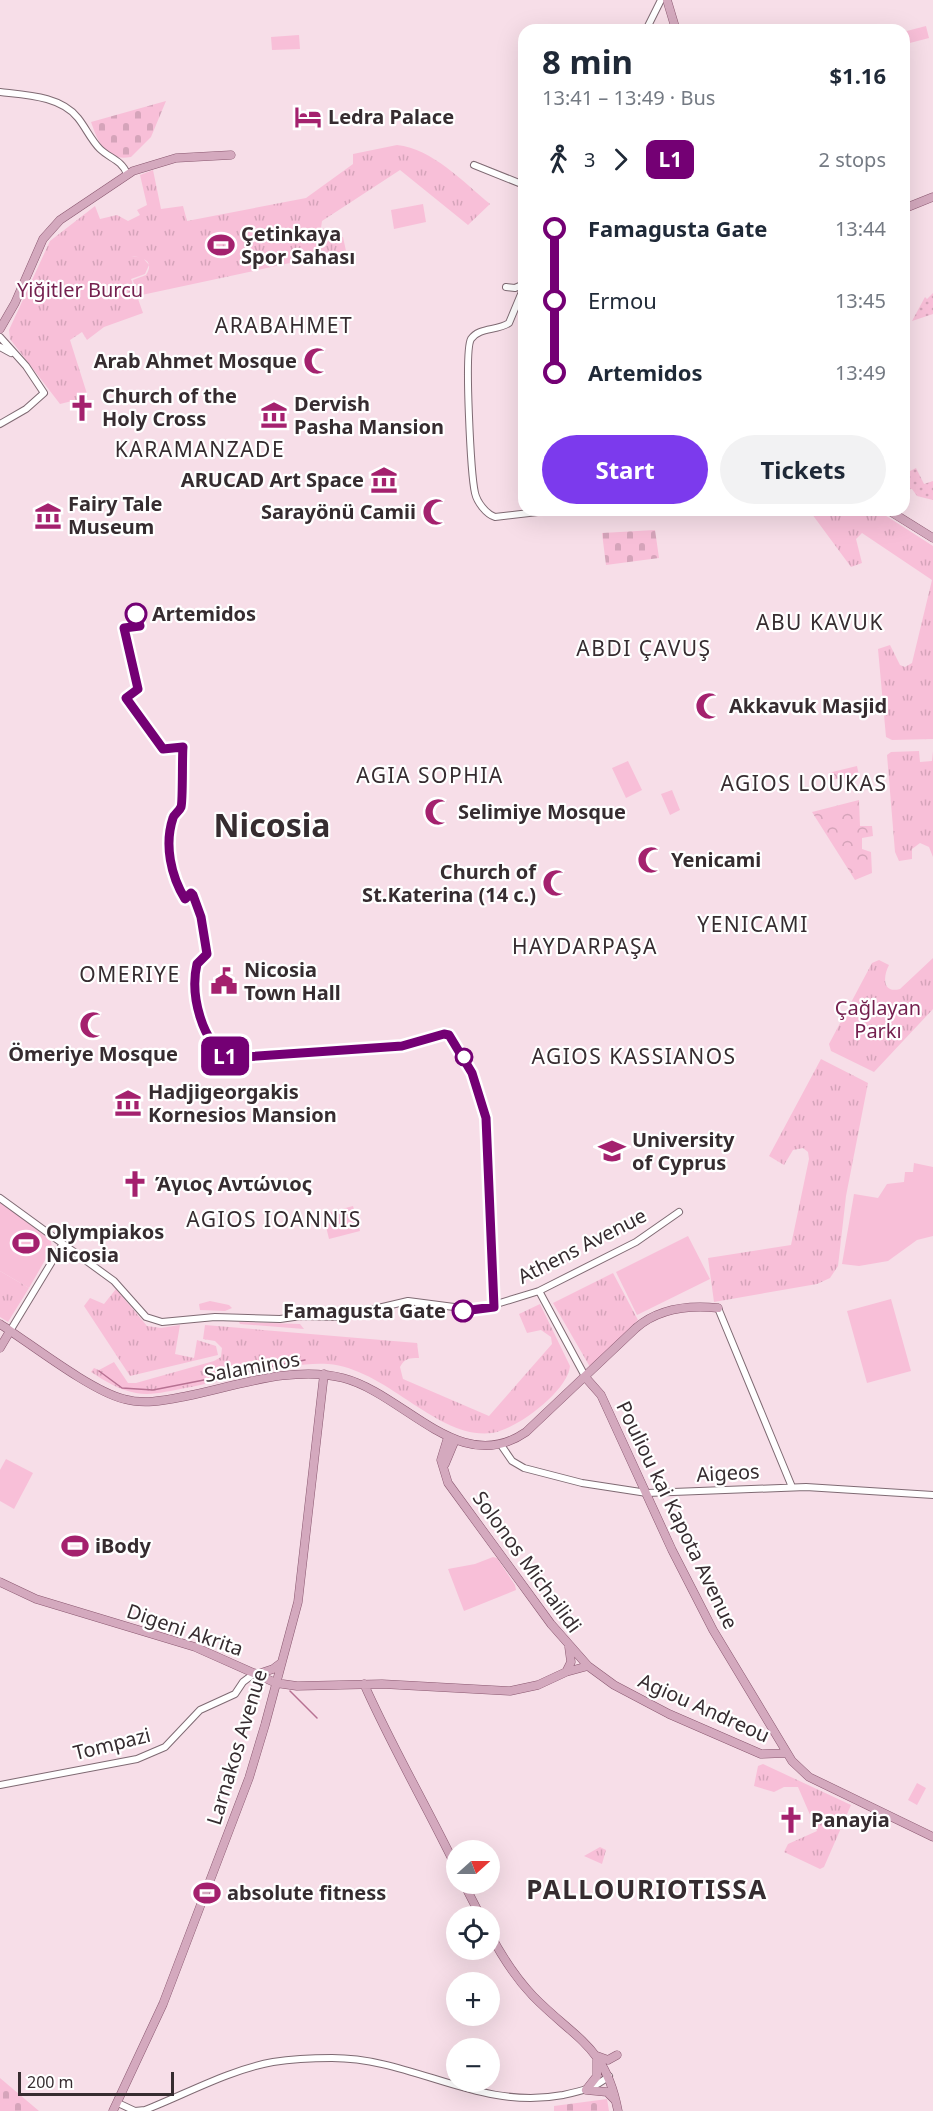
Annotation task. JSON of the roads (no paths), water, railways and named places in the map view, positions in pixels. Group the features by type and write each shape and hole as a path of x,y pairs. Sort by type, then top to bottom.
{"main road":[{"path":"667,0 674,24"},
{"path":"2,325 49,230 127,174 176,158 231,155"},
{"path":"910,206 933,197"},
{"path":"898,516 933,538"},
{"name":"Salaminos","path":"0,1324 94,1385 132,1401 171,1399 289,1375 324,1374 370,1387 452,1439 475,1446 501,1445 526,1432 649,1318 680,1308 718,1308"},
{"path":"0,1348 10,1331"},
{"name":"Larnakos Avenue","path":"116,2107 163,2004 249,1778 276,1683 293,1622 301,1581 324,1374"},
{"name":"Pouliou kai Kapota Avenue","path":"586,1378 601,1395 713,1630 787,1753"},
{"name":"Solonos Michailidi","path":"452,1439 444,1474 569,1647 588,1666"},
{"name":"Digeni Akrita","path":"0,1581 36,1599 195,1647 240,1665 276,1683 316,1687 364,1684 510,1691 538,1685 566,1672"},
{"path":"566,1672 571,1662 569,1647"},
{"path":"566,1672 580,1659"},
{"path":"256,1674 272,1670 281,1663"},
{"path":"566,1672 588,1666"},
{"name":"Agiou Andreou","path":"588,1666 637,1698 678,1718 761,1754 787,1753 798,1768 809,1777 933,1837"},
{"path":"364,1684 399,1761 428,1809 446,1846"},
{"path":"500,1949 524,1986 596,2055 609,2076 618,2111"},
{"path":"596,2055 608,2060 617,2055"},
{"path":"596,2055 598,2072 586,2090 608,2092 616,2101"}],"street":[{"path":"649,24 661,0"},
{"path":"0,93 41,98 72,111 97,146 122,164 127,174"},
{"path":"474,165 518,183"},
{"path":"506,287 518,287"},
{"path":"518,304 508,323 480,332 470,342 466,360 475,491 478,501 491,516 518,515"},
{"path":"0,337 44,393 26,409 0,423"},
{"path":"0,347 14,354"},
{"name":"Athens Avenue","path":"0,1198 114,1281 143,1315 158,1322 214,1317 327,1318 362,1314 385,1306 417,1301 473,1311 539,1291 636,1242 679,1212"},
{"path":"10,1331 62,1245"},
{"name":"Pouliou kai Kapota Avenue","path":"539,1291 586,1378"},
{"path":"718,1308 792,1487"},
{"name":"Aigeos","path":"501,1445 512,1461 524,1468 582,1483 647,1493 792,1487 933,1495"},
{"path":"240,1665 243,1682"},
{"name":"Tompazi","path":"0,1785 146,1756 171,1742 200,1710 235,1694 243,1682 256,1674"},
{"path":"116,2107 135,2111 145,2110 260,2066 320,2059 369,2061 494,2097 535,2099 586,2090 609,2076"}],"waterway":[{"path":"99,1371 122,1388 153,1390 305,1360"},
{"path":"290,1691 317,1718"}],"place":[{"name":"Ledra Palace","path":"308,117"},
{"name":"Çetinkaya Spor Sahası","path":"221,245"},
{"name":"Arab Ahmet Mosque","path":"317,361"},
{"name":"Church of the Holy Cross","path":"82,408"},
{"name":"Dervish Pasha Mansion","path":"274,415"},
{"name":"ARUCAD Art Space","path":"384,480"},
{"name":"Sarayönü Camii","path":"436,512"},
{"name":"Fairy Tale Museum","path":"48,516"},
{"name":"Artemidos","path":"136,614"},
{"name":"Akkavuk Masjid","path":"709,706"},
{"name":"Selimiye Mosque","path":"438,812"},
{"name":"Yenicami","path":"651,860"},
{"name":"Church of St.Katerina (14 c.)","path":"556,883"},
{"name":"Nicosia Town Hall","path":"224,981"},
{"name":"Ömeriye Mosque","path":"93,1025"},
{"name":"Hadjigeorgakis Kornesios Mansion","path":"128,1103"},
{"name":"University of Cyprus","path":"612,1151"},
{"name":"Άγιος Αντώνιος","path":"135,1184"},
{"name":"Olympiakos Nicosia","path":"26,1243"},
{"name":"Famagusta Gate","path":"463,1311"},
{"name":"iBody","path":"75,1546"},
{"name":"Panayia","path":"791,1820"},
{"name":"absolute fitness","path":"207,1893"}],"district":[{"name":"ARABAHMET","path":"284,326"},
{"name":"KARAMANZADE","path":"200,450"},
{"name":"ABU KAVUK","path":"820,623"},
{"name":"ABDI ÇAVUŞ","path":"644,649"},
{"name":"AGIA SOPHIA","path":"430,776"},
{"name":"AGIOS LOUKAS","path":"804,784"},
{"name":"Nicosia","path":"272,826"},
{"name":"YENICAMI","path":"753,925"},
{"name":"HAYDARPAŞA","path":"585,947"},
{"name":"OMERIYE","path":"130,975"},
{"name":"AGIOS KASSIANOS","path":"634,1057"},
{"name":"AGIOS IOANNIS","path":"274,1220"},
{"name":"PALLOURIOTISSA","path":"647,1890"}],"park label":[{"name":"Yiğitler Burcu","path":"80,290"},
{"name":"Çağlayan Parkı","path":"878,1020"}]}
